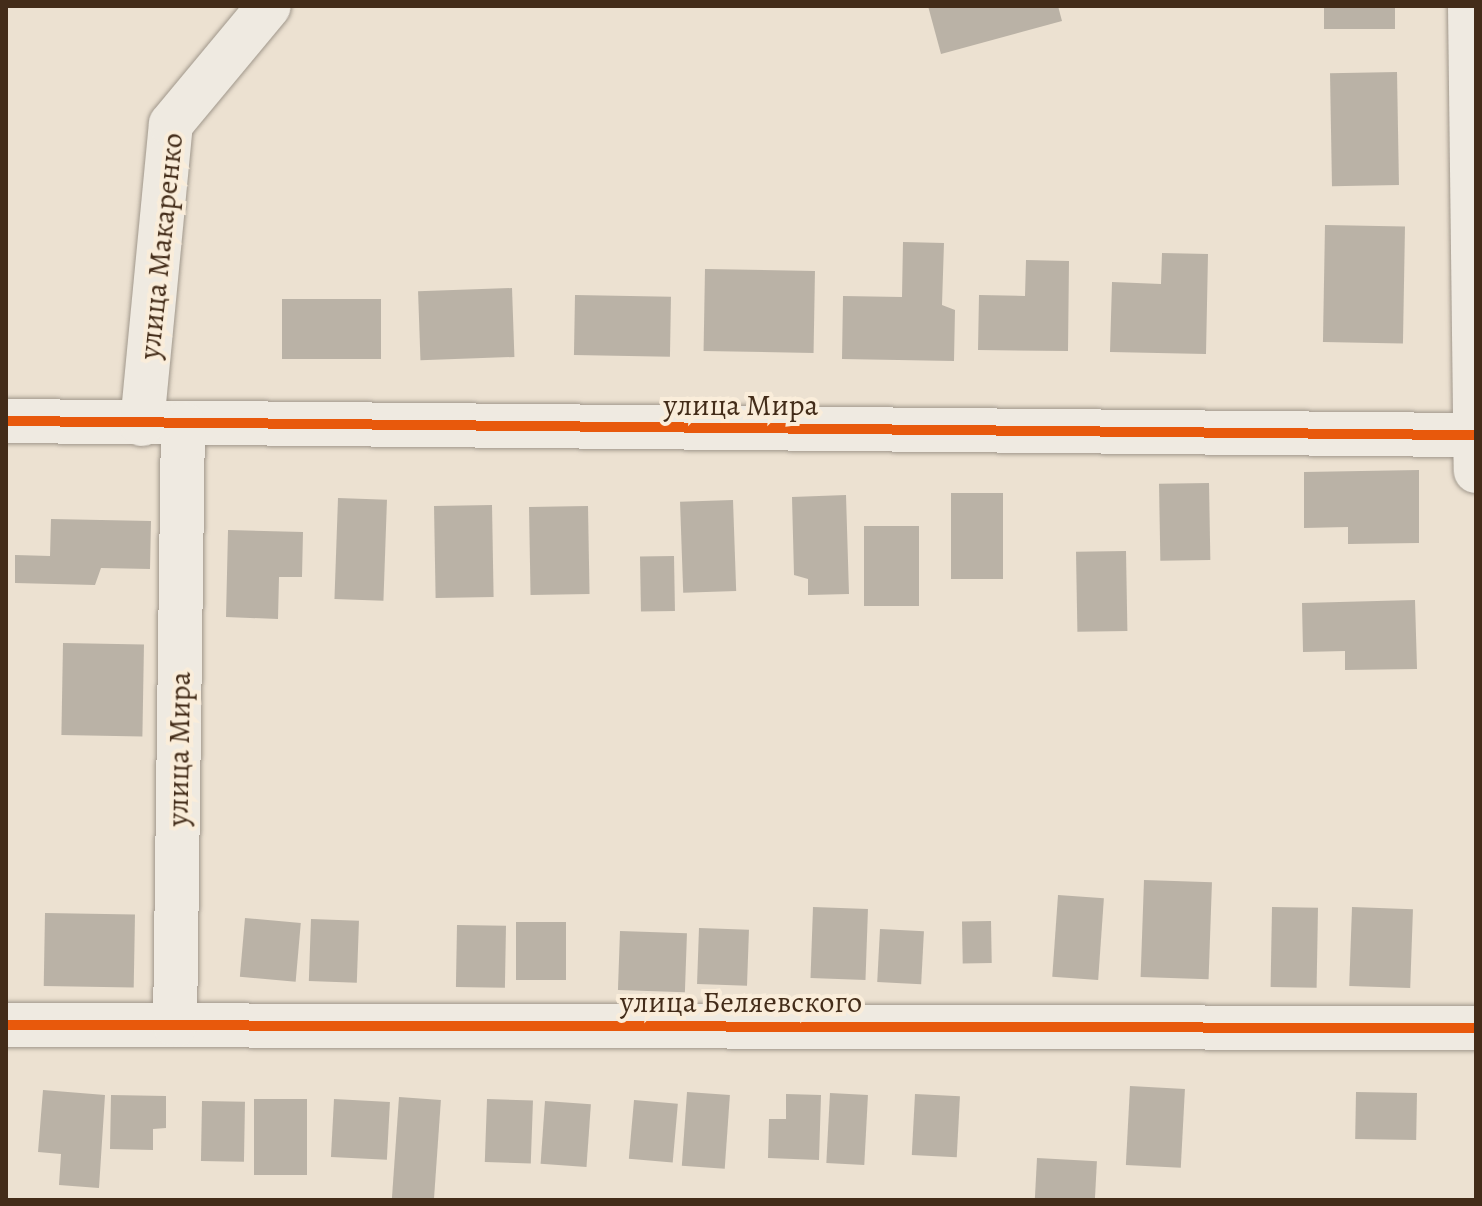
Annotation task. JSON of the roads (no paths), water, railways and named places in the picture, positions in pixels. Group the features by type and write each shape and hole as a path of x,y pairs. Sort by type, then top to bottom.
{"street":[{"name":"улица Макаренко","path":"162,424 171,124 269,6"},
{"path":"1470,6 1476,471"},
{"name":"улица Мира","path":"6,421 1476,435"},
{"name":"улица Мира","path":"162,424 175,1025"},
{"name":"улица Беляевского","path":"6,1025 1476,1028"}]}
